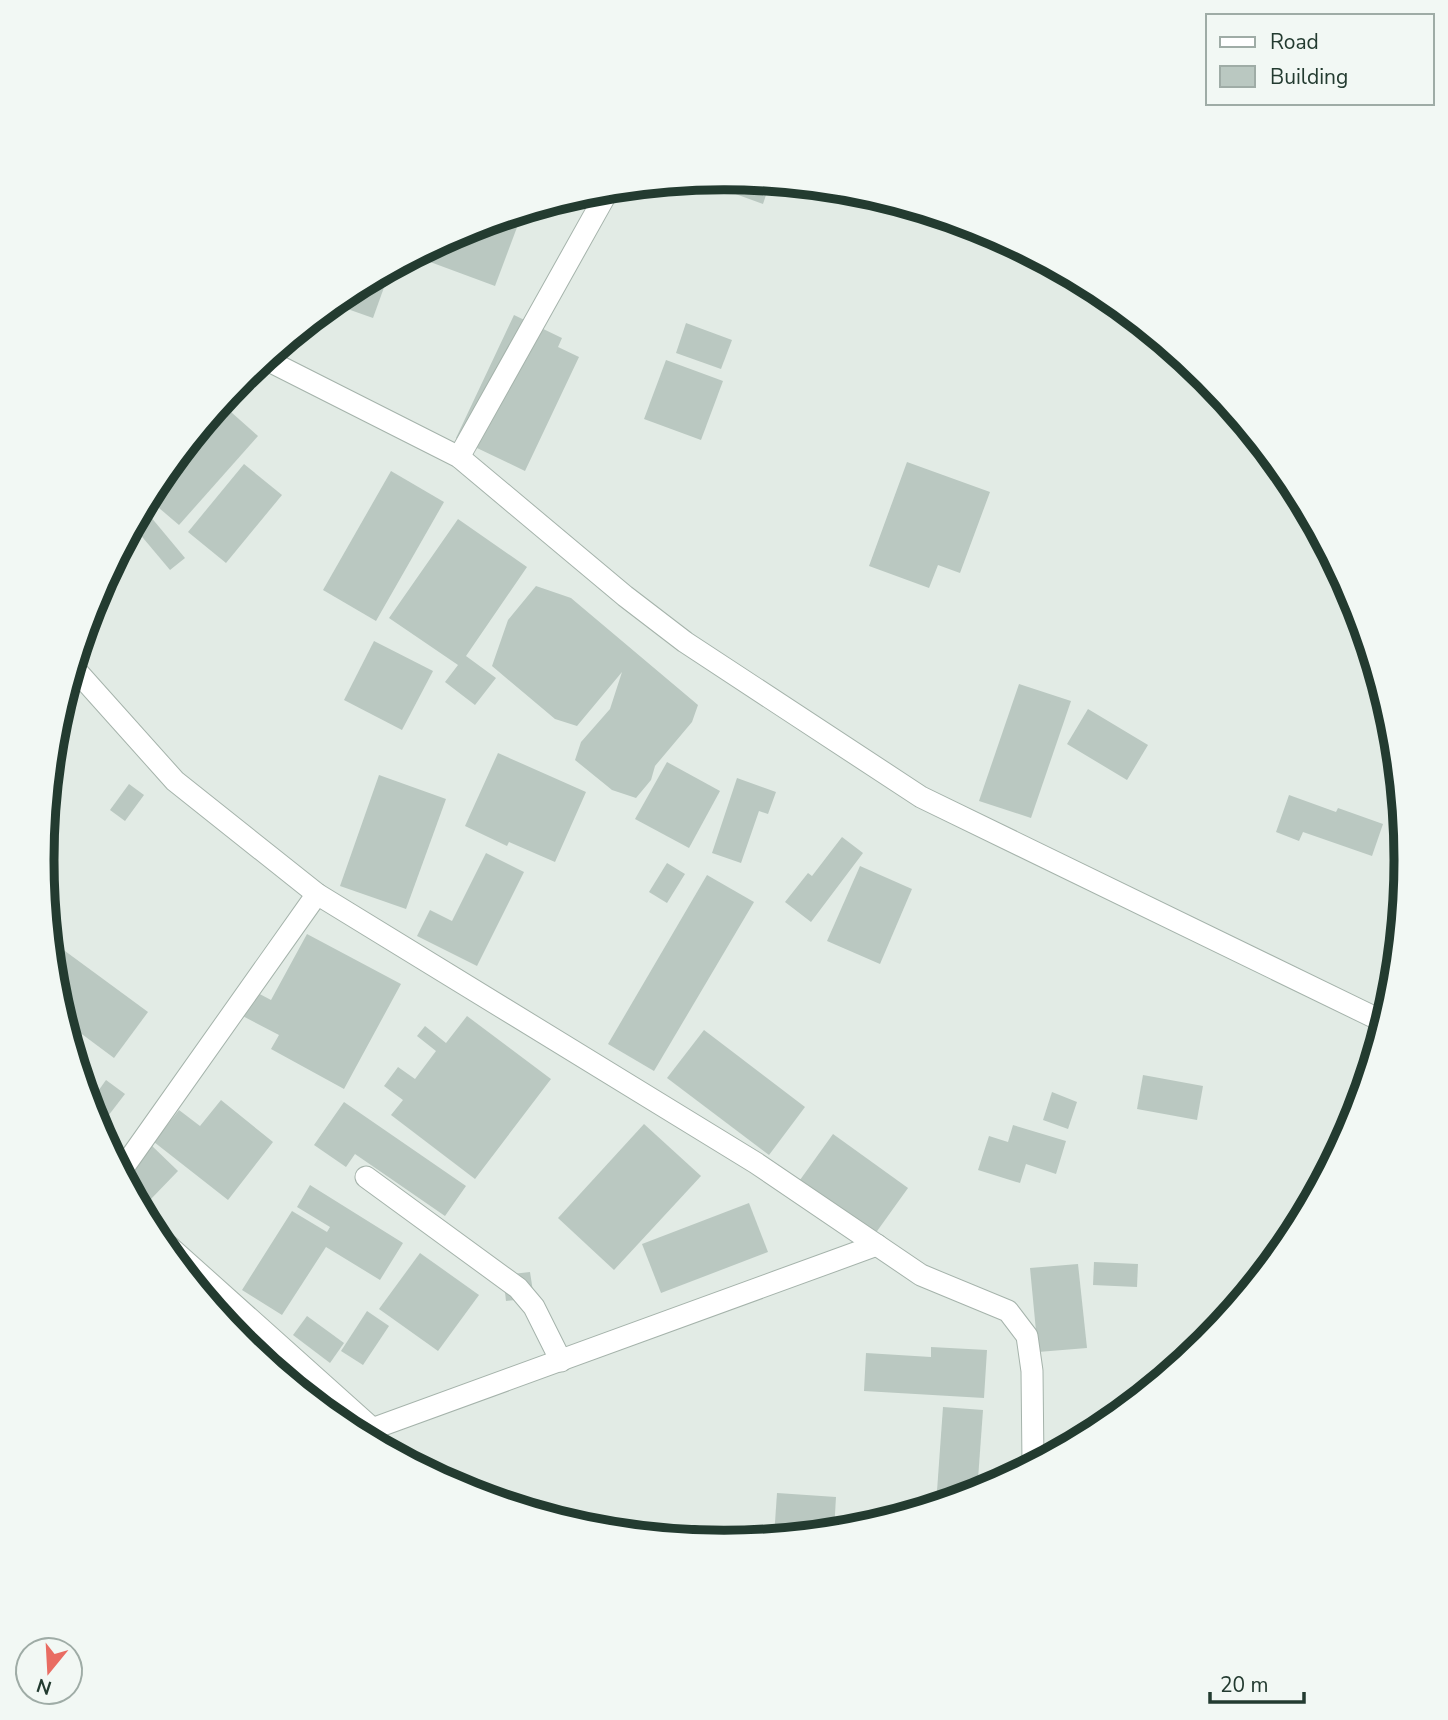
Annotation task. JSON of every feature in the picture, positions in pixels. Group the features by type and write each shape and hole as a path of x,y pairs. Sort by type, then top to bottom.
{"street":[{"path":"458,457 602,202"},
{"path":"274,364 458,457 625,596 685,642 920,797 1375,1017"},
{"path":"81,675 175,781 317,894 756,1163 921,1275 1008,1311 1027,1336 1032,1371 1033,1454"},
{"path":"127,1163 317,894"},
{"path":"366,1177 518,1288 534,1307 561,1361"},
{"path":"378,1433 561,1361 877,1245"},
{"path":"196,1271 343,1411"}],"building":[{"path":"725,190 767,192 763,204"},
{"path":"519,223 495,286 426,260 468,241"},
{"path":"386,282 373,318 345,308"},
{"path":"514,315 562,338 558,347 579,357 525,471 456,438"},
{"path":"686,323 732,340 721,369 676,353"},
{"path":"666,360 723,381 701,440 644,419"},
{"path":"231,412 258,436 179,525 156,506 180,471"},
{"path":"907,462 990,492 960,573 938,565 929,588 869,566"},
{"path":"244,464 282,495 226,563 188,532"},
{"path":"391,471 444,502 376,621 323,590"},
{"path":"150,516 185,558 170,570 139,534"},
{"path":"458,519 527,567 466,656 496,678 475,705 445,682 458,665 389,618"},
{"path":"536,586 571,598 698,705 692,722 655,766 651,780 636,798 612,790 575,760 581,742 610,709 622,672 577,726 555,719 492,666 508,620"},
{"path":"374,641 433,671 402,730 344,700"},
{"path":"1019,684 1071,701 1031,818 979,801"},
{"path":"1088,709 1148,745 1127,780 1067,744"},
{"path":"498,753 586,792 555,862 509,842 507,846 465,826"},
{"path":"667,762 720,791 689,848 635,819"},
{"path":"379,775 446,799 406,909 340,886"},
{"path":"737,778 776,792 768,814 759,811 741,863 712,853"},
{"path":"129,784 144,795 125,821 110,810"},
{"path":"1289,795 1336,812 1338,808 1383,824 1372,856 1303,832 1299,841 1276,832"},
{"path":"842,837 863,853 811,922 785,902 808,873 812,876"},
{"path":"486,853 524,872 477,966 417,936 430,910 452,921"},
{"path":"667,863 685,874 667,903 649,892"},
{"path":"860,866 912,889 880,964 827,941"},
{"path":"707,875 754,902 654,1071 608,1044"},
{"path":"307,934 401,984 344,1089 271,1049 279,1035 237,1013 250,989 271,1000"},
{"path":"60,947 148,1012 114,1058 76,1030"},
{"path":"467,1016 551,1079 475,1179 391,1115 403,1100 384,1086 398,1067 415,1079 436,1051 417,1036 425,1026 446,1043"},
{"path":"704,1030 805,1107 769,1155 667,1078"},
{"path":"1143,1075 1203,1086 1197,1120 1137,1109"},
{"path":"106,1080 125,1094 106,1118 97,1093"},
{"path":"1052,1092 1077,1102 1068,1129 1043,1120"},
{"path":"221,1100 273,1142 228,1200 154,1142 179,1110 200,1126"},
{"path":"344,1102 466,1186 445,1216 355,1154 346,1167 314,1145"},
{"path":"644,1124 701,1176 614,1270 558,1218"},
{"path":"1013,1125 1066,1141 1056,1174 1026,1164 1020,1183 978,1170 989,1136 1008,1142"},
{"path":"833,1134 908,1188 875,1234 800,1180"},
{"path":"150,1144 178,1171 150,1200 143,1193 129,1166"},
{"path":"310,1185 403,1243 380,1280 326,1247 282,1315 242,1290 292,1211 327,1232 330,1227 297,1207"},
{"path":"749,1203 768,1252 661,1293 642,1244"},
{"path":"420,1253 479,1295 438,1351 379,1309"},
{"path":"1094,1262 1138,1264 1137,1287 1093,1285"},
{"path":"1078,1264 1087,1348 1038,1352 1030,1268"},
{"path":"530,1272 534,1298 506,1301 503,1275"},
{"path":"367,1311 389,1326 363,1365 341,1351"},
{"path":"307,1316 344,1343 330,1363 293,1335"},
{"path":"931,1347 987,1350 984,1398 864,1391 866,1353 931,1357"},
{"path":"943,1407 983,1410 978,1480 937,1495"},
{"path":"777,1493 836,1497 835,1520 775,1527"}]}
